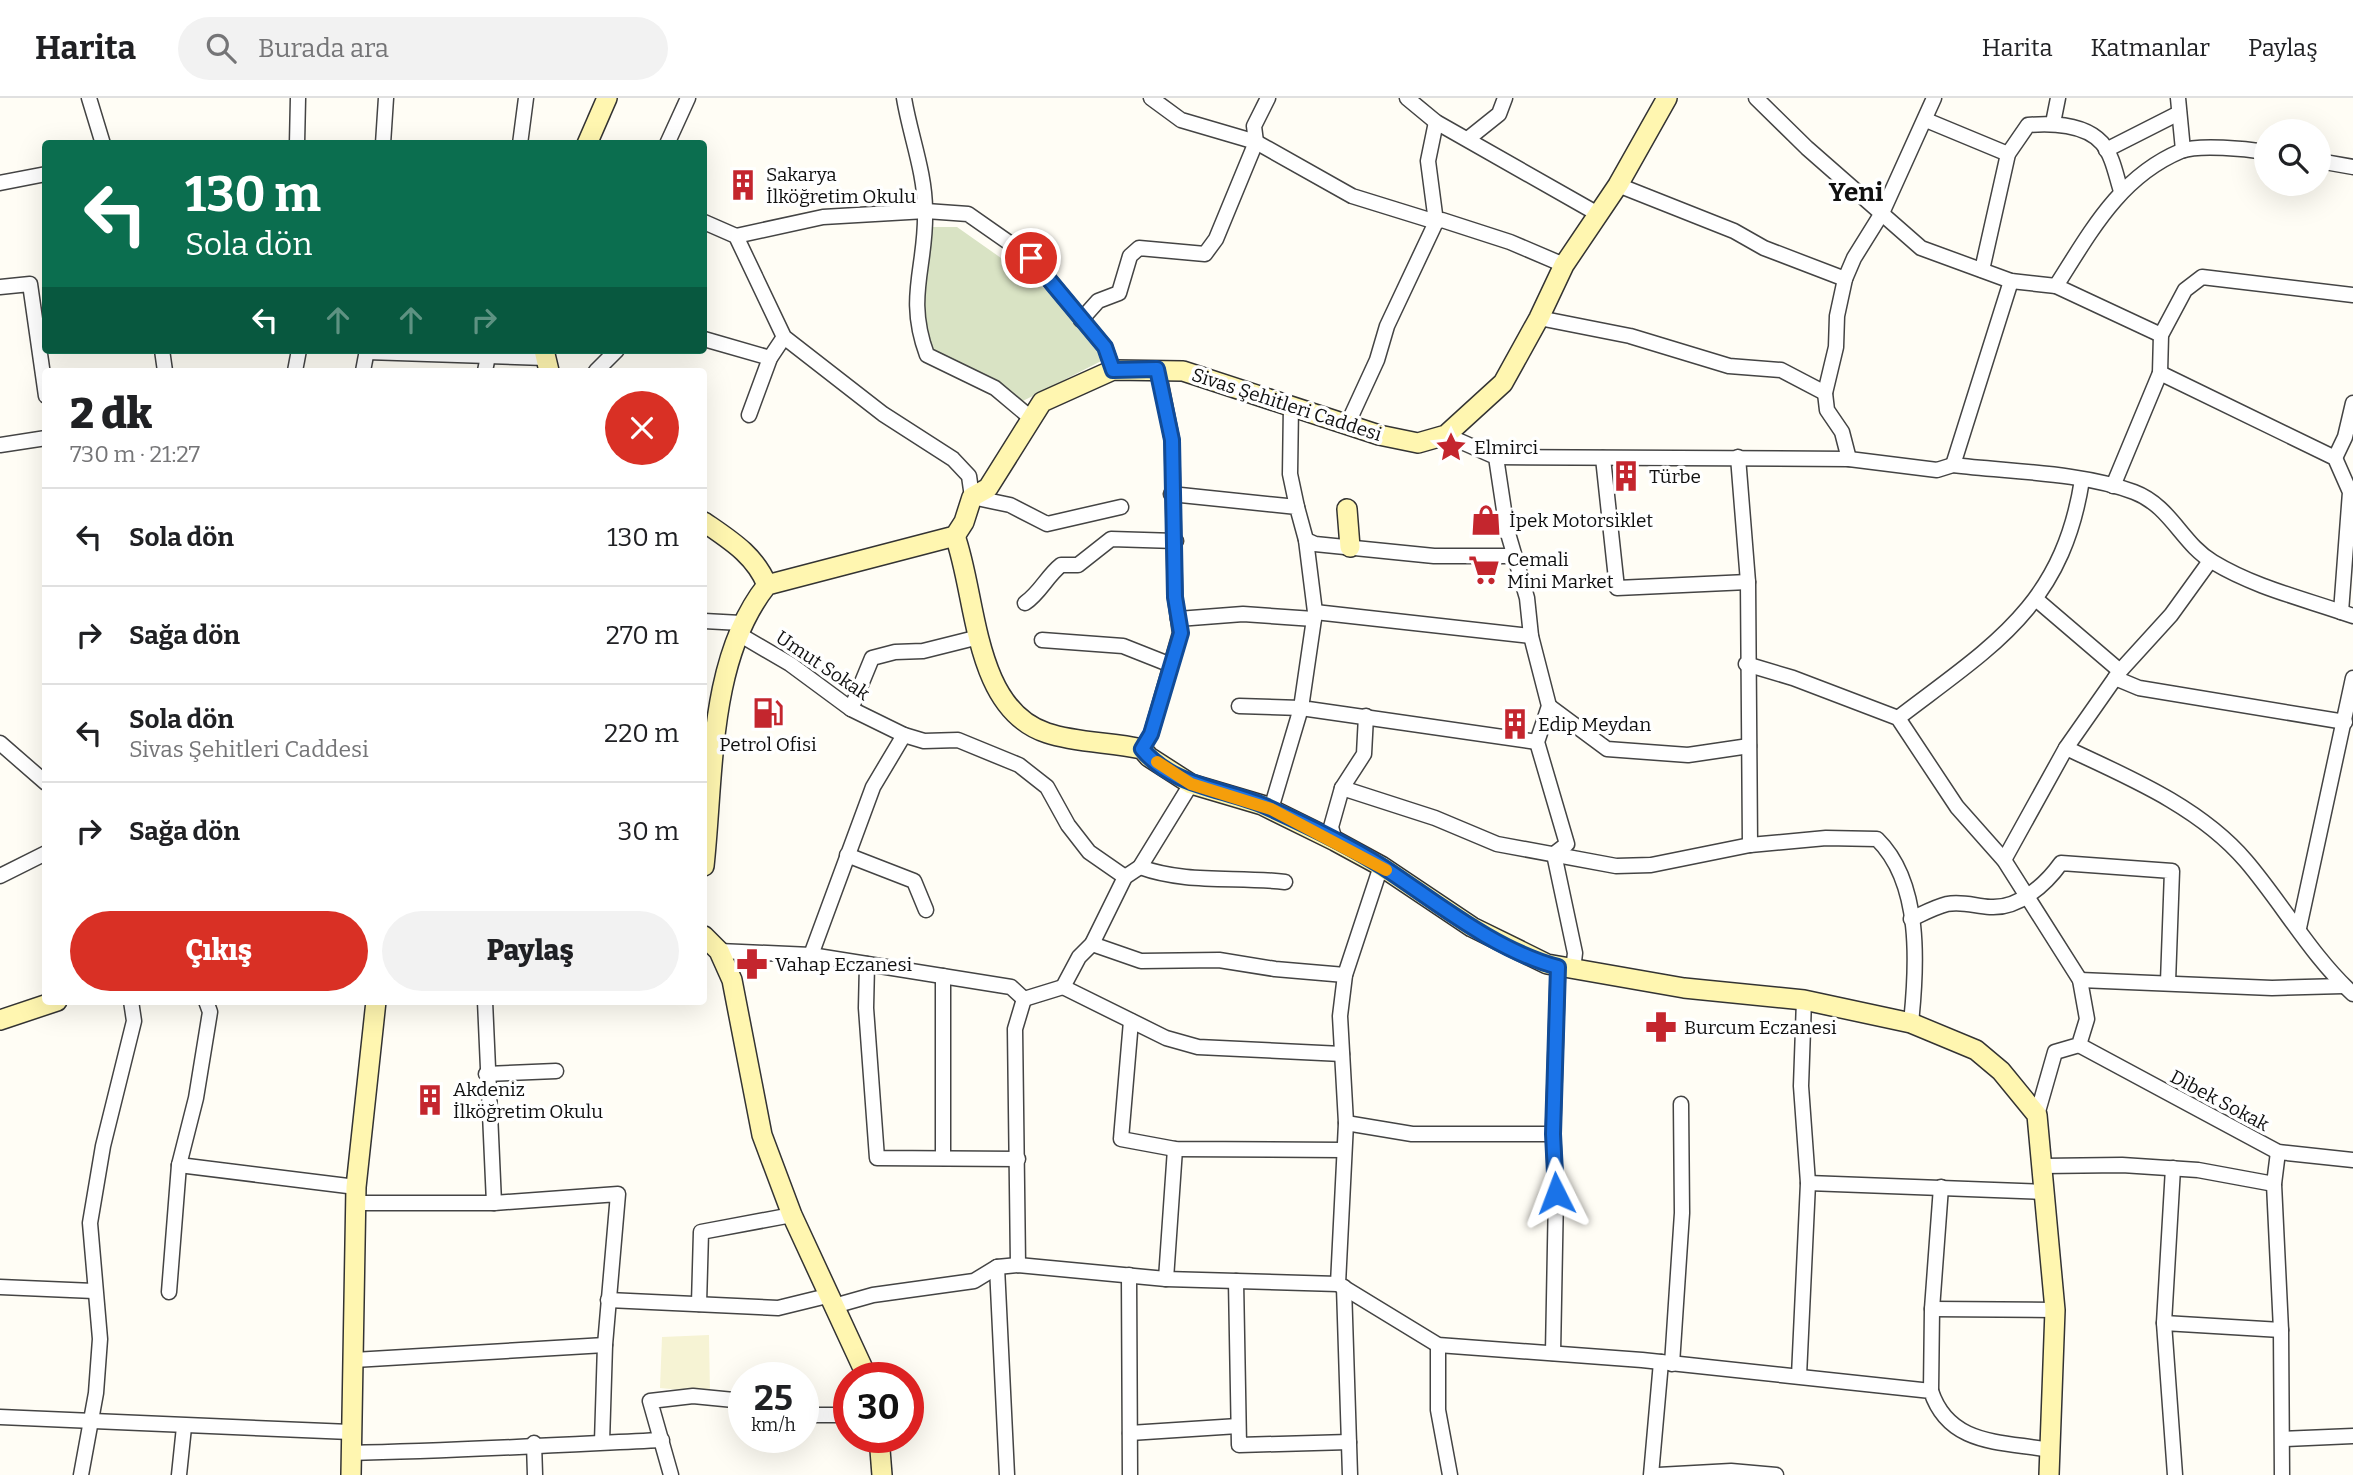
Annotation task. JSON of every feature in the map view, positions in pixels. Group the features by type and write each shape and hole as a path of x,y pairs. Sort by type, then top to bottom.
{"street":[{"path":"89,98 102,140"},
{"path":"297,140 298,98"},
{"path":"383,140 386,98"},
{"path":"521,140 526,98"},
{"path":"589,140 607,98"},
{"path":"669,140 688,98"},
{"path":"904,98 926,211 916,283 918,331 927,355 995,388 1032,419"},
{"path":"1151,98 1181,120 1256,142 1352,196 1436,222 1442,220 1510,242 1564,265"},
{"path":"1081,320 1098,301 1119,293 1130,256 1139,248 1205,254 1216,239 1256,142 1254,126 1268,98"},
{"path":"1408,98 1436,122 1598,214"},
{"path":"1468,138 1499,114 1505,98"},
{"path":"1667,98 1618,185 1564,265 1539,318 1503,383 1446,435 1496,457 1849,459 1937,470 1953,465 2113,486 2158,504 2210,561 2264,588 2347,614 2352,493 2334,458 2160,373"},
{"path":"1756,98 1921,248 2011,281 2056,286 2161,335"},
{"path":"1849,459 1842,432 1827,410 1825,393 1836,347 1837,316 1845,279 1854,258 1882,213 1934,98"},
{"path":"2053,123 2058,98"},
{"path":"2178,98 2183,150"},
{"path":"2106,150 2179,113"},
{"path":"1926,120 2008,154"},
{"path":"1348,424 1377,360 1387,326 1436,222 1428,161 1436,122"},
{"path":"1982,270 2008,154 2028,125 2053,123 2085,132 2102,142 2121,191"},
{"path":"2056,286 2121,191 2183,150 2254,150"},
{"path":"2331,164 2353,167"},
{"path":"0,183 42,175"},
{"path":"1618,185 1734,230 1764,248 1845,279"},
{"path":"707,223 736,236 823,217 926,211 968,214 1031,258 1105,347 1113,370"},
{"path":"736,236 784,337 883,414 953,458 969,476 972,497 1010,505 1047,524 1121,508"},
{"path":"2113,486 2160,373 2161,335 2185,290 2202,277 2353,295"},
{"path":"1953,465 2011,281"},
{"path":"0,287 30,284 42,368"},
{"path":"1539,318 1630,336 1729,366 1781,370 1825,393"},
{"path":"749,415 770,358 784,337"},
{"path":"707,341 770,358"},
{"path":"394,354 486,364 546,360"},
{"path":"599,368 613,354"},
{"path":"1142,749 1151,734 1181,633 1171,494 1172,440 1157,369"},
{"name":"Sivas Şehitleri Caddesi","path":"955,536 964,522 972,497 988,488 1042,402 1113,370 1183,371 1379,435 1418,443 1446,435"},
{"path":"2334,458 2345,437 2353,403"},
{"path":"1271,809 1301,708 1314,615 1306,540 1290,474 1291,405"},
{"path":"0,445 42,439"},
{"path":"1496,457 1513,555 1527,598 1531,636 1549,706 1537,742 1567,844 1554,853"},
{"path":"1738,457 1748,582 1746,664 1750,845"},
{"path":"1603,458 1617,588 1748,582"},
{"path":"1898,718 1980,658 2037,600 2075,522 2082,480"},
{"path":"1171,494 1297,507"},
{"path":"1347,509 1350,547"},
{"path":"707,524 742,549 761,570 767,585"},
{"path":"707,808 722,680 739,628 767,585 955,536 964,562 979,637 1000,700 1045,732 1142,749 1149,757 1191,784 1271,809 1381,866 1472,927 1566,968 1684,988 1804,1000 1911,1023 1976,1050 2001,1071 2037,1115"},
{"path":"1026,603 1034,597 1048,575 1061,565 1078,565 1111,539 1176,541"},
{"path":"1306,540 1315,544 1434,556 1513,555"},
{"path":"2004,860 2066,748 2117,674 2171,615 2210,561"},
{"path":"2037,600 2117,674 2139,688 2345,722"},
{"path":"1178,619 1243,614 1314,615 1531,636"},
{"name":"Umut Sokak","path":"707,622 739,628 851,709 904,735 925,741 958,740 1019,765 1047,787 1068,825 1090,852 1125,877"},
{"path":"851,709 872,657 895,652 923,651 979,637"},
{"path":"1042,640 1122,646 1171,665"},
{"path":"1746,664 1793,678 1898,718 1957,807 2004,860 2080,980 2087,1019 2079,1045 2054,1052 2037,1115 2055,1310 2049,1475"},
{"path":"2299,928 2353,678"},
{"path":"1239,706 1301,708 1537,742"},
{"path":"1549,706 1607,749 1688,755 1749,746"},
{"path":"1335,841 1331,827 1342,788 1364,754 1366,716"},
{"path":"811,955 873,787 904,735"},
{"path":"0,743 42,780"},
{"path":"2066,748 2161,796 2217,831 2245,859 2348,990"},
{"path":"1063,987 1079,957 1092,944 1125,877 1140,867 1191,784"},
{"path":"1342,788 1435,818 1497,844 1616,866 1651,865 1750,845 1826,838 1877,839 1885,847 1903,883 1912,919 1915,983 1911,1023"},
{"path":"1553,1353 1556,1193 1553,1134 1566,968 1576,953 1554,853"},
{"path":"0,876 42,855"},
{"path":"847,855 914,881 926,910"},
{"path":"1912,919 1944,905 1967,902 1993,907 2027,897 2048,881 2061,863 2172,871 2168,982"},
{"path":"1350,1475 1341,1285 1346,1123 1340,1016 1345,975 1381,866"},
{"path":"1140,867 1168,877 1245,877 1285,882"},
{"path":"707,939 719,951 732,980 762,1135 792,1215 860,1362"},
{"path":"1092,944 1141,961 1219,960 1275,970 1345,975"},
{"path":"719,951 811,955 1011,987 1024,999"},
{"path":"867,964 866,1009 877,1158 1018,1158"},
{"path":"943,976 943,1156"},
{"path":"2080,980 2348,990"},
{"path":"1024,999 1063,987 1166,1038 1198,1047 1342,1055"},
{"path":"1018,1265 1015,1029 1024,999"},
{"path":"1799,1376 1808,1183 1801,1086 1804,1000"},
{"path":"0,1020 45,1005"},
{"path":"81,1475 96,1393 100,1339 90,1223 103,1146 134,1021 132,1005"},
{"path":"169,1292 179,1164 197,1097 211,1012 208,1005"},
{"path":"351,1475 356,1195 376,1005"},
{"path":"485,1005 486,1074 494,1203"},
{"path":"1131,1021 1121,1139 1175,1149 1344,1150"},
{"name":"Dibek Sokak","path":"2079,1045 2278,1152 2353,1160"},
{"path":"486,1074 556,1071"},
{"path":"1651,1475 1667,1363 1682,1213 1681,1104"},
{"path":"1346,1123 1412,1135 1553,1134"},
{"path":"1166,1279 1175,1149"},
{"path":"2278,1152 2274,1184 2281,1330 2282,1475"},
{"path":"179,1164 356,1195 494,1203 618,1194 605,1345 602,1443"},
{"path":"2042,1166 2173,1168 2274,1184"},
{"path":"2173,1168 2164,1323 2175,1475"},
{"path":"1808,1183 2045,1192"},
{"path":"1941,1187 1932,1309 1931,1391 1936,1406 1947,1422 1961,1433 2050,1450"},
{"path":"699,1304 701,1232 792,1215"},
{"path":"608,1300 778,1308 974,1281 997,1267 1018,1265 1166,1279 1341,1285 1438,1345 1667,1363 1931,1391"},
{"path":"997,1267 1007,1475"},
{"path":"1129,1275 1130,1475"},
{"path":"1236,1281 1239,1445 1349,1442"},
{"path":"0,1287 94,1291"},
{"path":"1932,1309 2055,1310"},
{"path":"2164,1323 2281,1330"},
{"path":"354,1360 605,1345"},
{"path":"1438,1345 1438,1410 1450,1475"},
{"path":"671,1475 650,1401 703,1396 728,1399"},
{"path":"0,1418 350,1432"},
{"path":"1130,1433 1238,1426"},
{"path":"179,1475 184,1427"},
{"path":"2283,1440 2353,1436"},
{"path":"350,1453 484,1450 534,1443 662,1440"},
{"path":"534,1443 536,1475"},
{"path":"880,1453 882,1475"},
{"path":"1658,1475 1731,1471 1776,1475"}],"shaded area":[{"path":"709,1335 710,1393 660,1388 662,1337"}],"green space":[{"path":"926,227 957,227 1045,289 1081,320 1109,357 1009,408 990,385 934,351 927,338 923,309"}],"slow traffic":[{"path":"1157,762 1191,784 1271,809 1386,870"}],"place":[{"name":"Sakarya İlköğretim Okulu","path":"743,185"},
{"name":"Elmirci","path":"1451,447"},
{"name":"Türbe","path":"1626,476"},
{"name":"İpek Motorsiklet","path":"1486,520"},
{"name":"Cemali Mini Market","path":"1484,570"},
{"name":"Petrol Ofisi","path":"768,713"},
{"name":"Edip Meydan","path":"1515,724"},
{"name":"Vahap Eczanesi","path":"752,964"},
{"name":"Burcum Eczanesi","path":"1661,1027"},
{"name":"Akdeniz İlköğretim Okulu","path":"430,1100"}],"district":[{"name":"Yeni","path":"1856,192"}],"route":[{"path":"1031,258 1105,347 1113,370 1157,369 1172,440 1171,494 1176,537 1175,597 1181,633 1151,734 1142,749 1149,757 1191,784 1262,805 1335,841 1381,866 1472,927 1558,967 1553,1134 1556,1193"}]}
